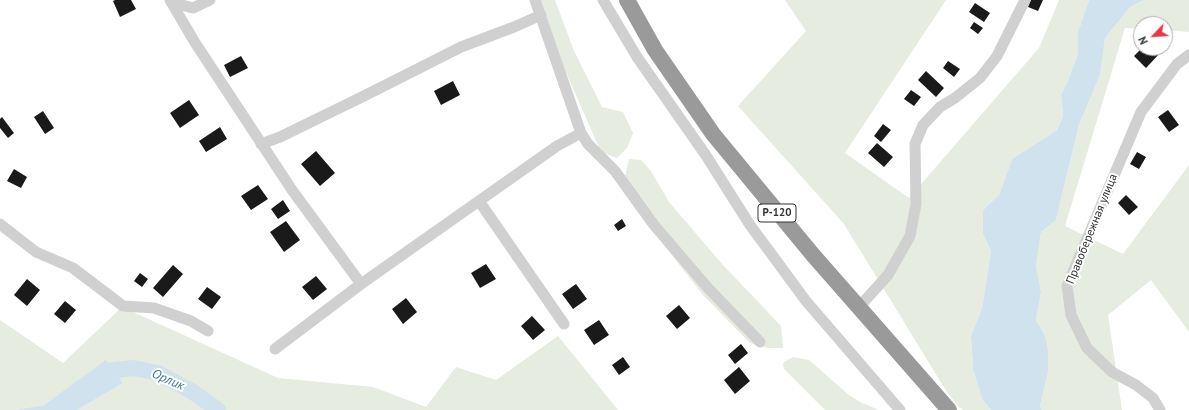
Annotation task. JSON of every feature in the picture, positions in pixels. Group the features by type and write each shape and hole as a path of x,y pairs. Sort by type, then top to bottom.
{"highway":[{"name":"Р-120","path":"627,0 655,50 713,134 752,183 949,410"}],"street":[{"path":"171,1 193,8 210,0"},
{"path":"535,0 581,133 588,144 615,171 654,225 708,288 760,342"},
{"path":"603,0 637,57 705,154 755,231 806,301 900,410"},
{"path":"859,307 888,275 910,236 916,204 915,144 924,126 940,107 955,98 980,78 997,56 1025,0"},
{"path":"171,1 194,41 261,144 292,190 361,284"},
{"path":"261,144 280,137 461,47 514,27 541,14"},
{"name":"Правобережная улица","path":"1160,410 1152,398 1136,384 1112,372 1087,348 1071,315 1066,286 1141,112 1177,64 1189,55"},
{"path":"275,349 361,284 557,146 581,133"},
{"path":"479,201 564,324"},
{"path":"0,224 36,252 73,268 123,306 154,308 191,321 208,331"}],"shaded area":[{"path":"534,0 555,0 574,51 602,107 623,112 633,133 627,148 617,158 601,152"},
{"path":"785,0 946,0 845,153 909,198 1039,48 1059,0 1089,0 1078,32 1078,54 1061,95 1063,116 1057,130 1012,159 999,195 983,210 983,234 991,251 982,309 971,337 973,369 982,399 991,410 963,410 958,406 945,389 844,224 738,106 806,31"},
{"path":"1144,0 1189,0 1189,32 1173,31 1173,16 1133,16 1133,28 1125,28 1065,226 1123,254 1189,165 1189,332 1151,280 1108,315 1122,410 1042,410 1040,406 1048,372 1045,336 1036,320 1041,292 1036,266 1041,232 1056,220 1079,125 1100,75 1105,38 1130,7"},
{"path":"629,159 641,160 651,171 669,202 723,265 781,326 783,348 768,348 750,343 703,295 634,207 625,176"},
{"path":"122,307 278,378 373,387 426,407 456,367 496,380 558,336 618,410 77,410 123,383 106,361 44,405 15,410 0,410 0,320 63,363"},
{"path":"793,357 809,360 849,395 862,403 879,410 825,410 784,369 784,362"}],"water":[{"path":"1089,0 1144,0 1130,7 1105,38 1100,75 1079,125 1056,220 1041,232 1036,266 1041,292 1036,320 1045,336 1048,351 1048,372 1040,406 1042,410 991,410 982,399 973,369 971,336 982,309 991,251 983,234 983,210 999,195 1012,159 1057,130 1063,116 1061,95 1078,54 1078,32"},
{"path":"106,360 123,383 77,410 15,410 44,405"}],"building":[{"path":"131,0 136,9 120,17 113,1"},
{"path":"1031,0 1043,0 1038,11 1028,7"},
{"path":"975,3 990,13 984,22 969,12"},
{"path":"974,22 983,28 978,34 970,28"},
{"path":"241,56 248,68 230,77 224,65"},
{"path":"1134,56 1157,56 1146,68"},
{"path":"948,61 960,69 954,77 943,68"},
{"path":"926,71 944,88 936,97 918,80"},
{"path":"453,81 460,95 441,105 434,91"},
{"path":"911,90 921,97 914,106 904,99"},
{"path":"189,100 199,115 180,128 170,113"},
{"path":"1168,110 1179,125 1169,132 1158,117"},
{"path":"43,111 54,128 45,134 34,117"},
{"path":"2,117 14,133 8,138 0,128 0,119"},
{"path":"883,124 891,130 881,142 874,136"},
{"path":"220,127 227,139 206,152 199,141"},
{"path":"877,143 893,157 884,167 868,153"},
{"path":"316,151 335,173 320,186 301,164"},
{"path":"1137,152 1146,157 1139,169 1130,164"},
{"path":"14,169 27,177 21,188 7,181"},
{"path":"258,185 268,199 251,210 241,196"},
{"path":"1126,195 1138,207 1129,215 1118,203"},
{"path":"283,200 290,211 278,219 271,209"},
{"path":"622,219 626,226 618,231 614,225"},
{"path":"286,221 300,240 284,252 270,232"},
{"path":"486,264 496,279 480,288 471,273"},
{"path":"173,265 183,274 163,297 153,288"},
{"path":"140,273 148,279 142,287 134,281"},
{"path":"316,276 327,289 313,300 302,287"},
{"path":"27,279 40,290 27,306 14,295"},
{"path":"576,284 587,299 573,309 562,294"},
{"path":"207,287 221,297 212,309 198,299"},
{"path":"406,298 417,312 403,324 392,309"},
{"path":"65,301 76,310 65,323 54,314"},
{"path":"679,305 690,318 677,329 666,316"},
{"path":"532,316 545,330 533,340 521,326"},
{"path":"599,320 609,335 594,345 584,330"},
{"path":"741,344 748,353 735,364 728,355"},
{"path":"623,357 630,367 619,375 612,365"},
{"path":"739,367 750,381 735,394 724,380"}],"waterway":[{"name":"Орлик","path":"96,380 108,371 133,368 158,373 193,392 218,410"}]}
